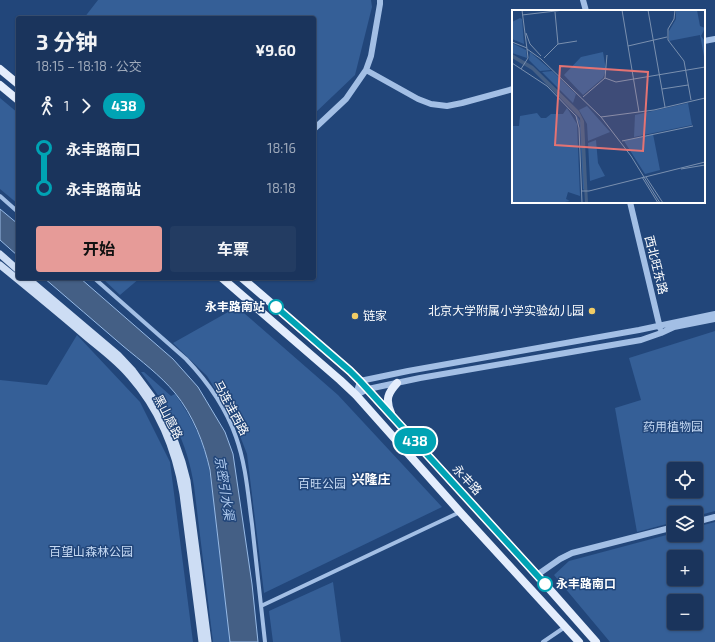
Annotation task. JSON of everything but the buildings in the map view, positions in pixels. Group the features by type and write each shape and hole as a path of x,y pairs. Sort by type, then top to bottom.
{"main road":[{"path":"0,69 16,82"},
{"path":"0,85 16,98"},
{"path":"10,94 16,90"},
{"path":"0,254 16,268"},
{"name":"黑山扈路","path":"0,265 16,278"},
{"name":"黑山扈路","path":"18,280 122,367 141,389 163,428 172,450 181,480 202,642"},
{"name":"黑山扈路","path":"29,280 126,363 154,398 169,425 179,451 187,481 208,642"},
{"path":"224,280 356,395 460,512 580,642"},
{"name":"永丰路","path":"244,280 350,371 368,389 596,642"},
{"path":"394,419 387,399 390,391 397,383"}],"street":[{"path":"316,127 346,99 366,70 371,56 380,0"},
{"path":"584,0 586,10"},
{"path":"705,41 715,39"},
{"path":"366,70 418,99 431,104 447,106 512,90"},
{"path":"0,196 16,210"},
{"name":"西北旺东路","path":"630,203 661,333"},
{"name":"马连洼西路","path":"96,280 186,358 198,371 216,396 228,418 242,455 265,642"},
{"path":"356,395 360,381 715,314"},
{"path":"356,395 368,389 397,383 641,340 674,328 715,320"},
{"path":"261,606 460,512"},
{"path":"703,520 715,517"},
{"path":"537,575 560,559 572,553 667,529"},
{"path":"543,642 565,626"}],"green space":[{"path":"98,0 371,0 372,7 355,75 316,112 316,16 86,16"},
{"path":"0,98 16,111 16,202 0,189"},
{"path":"104,280 138,280 120,295"},
{"name":"百旺公园","path":"237,307 338,395 442,507 264,593 247,454 233,418 207,376 173,343"},
{"name":"药用植物园","path":"715,331 715,511 703,514 703,506 667,506 667,524 637,532 615,408 641,400 629,358"},
{"name":"百望山森林公园","path":"77,335 140,402 170,462 193,642 0,642 0,380 47,385"},
{"path":"141,372 144,372 171,396 175,394 194,425 208,462 230,642 213,642 194,486 187,455 182,440 168,412 160,398"},
{"path":"715,522 715,642 610,642 554,575 569,561 667,535 667,542 703,542 703,525"},
{"path":"333,582 341,642 273,642 269,611"}],"water":[{"path":"0,209 16,222 16,254 0,240"},
{"name":"京密引水渠","path":"46,280 82,280 173,359 198,387 225,432 233,454 252,584 258,642 230,642 210,470 205,450 197,430 187,411 169,386"}],"bus line":[{"name":"438","path":"276,307 350,371 368,389 545,584"}],"place":[{"name":"永丰路南站","path":"276,307"},
{"name":"北京大学附属小学实验幼儿园","path":"592,311"},
{"name":"链家","path":"355,316"},
{"name":"永丰路南口","path":"545,584"}],"district":[{"name":"兴隆庄","path":"371,479"}]}
